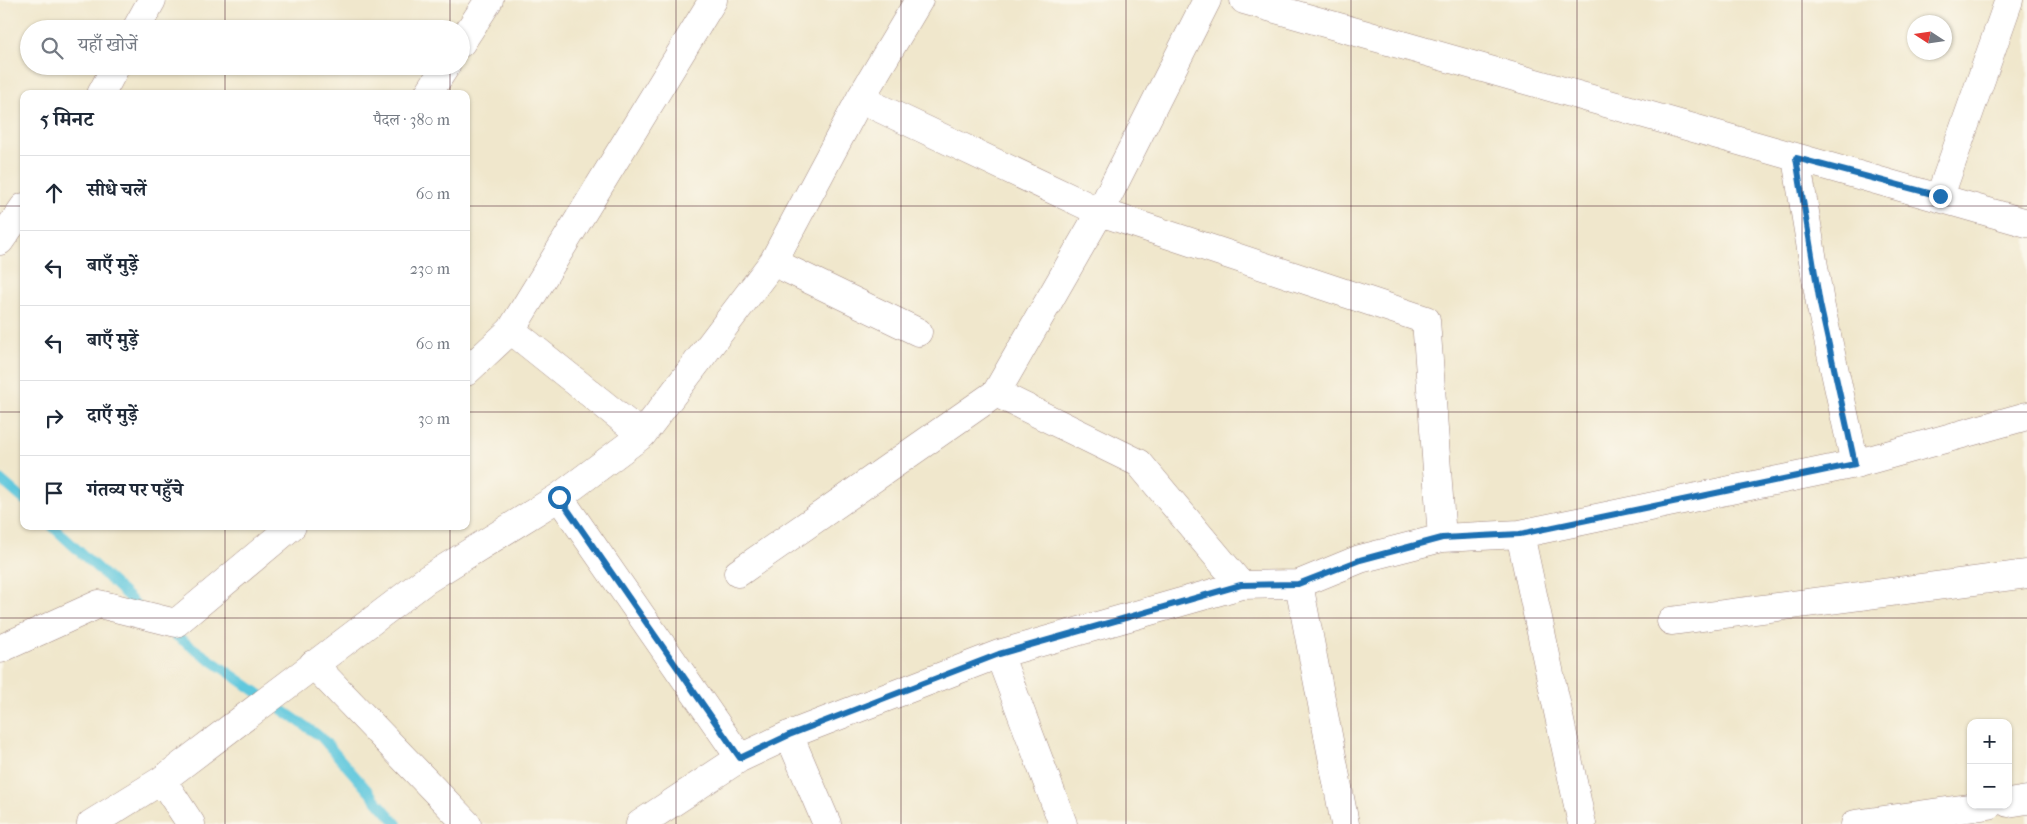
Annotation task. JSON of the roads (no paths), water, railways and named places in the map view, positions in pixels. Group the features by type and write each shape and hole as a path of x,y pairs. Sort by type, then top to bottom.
{"street":[{"path":"141,20 152,0"},
{"path":"470,29 489,0"},
{"path":"470,368 512,330 713,0"},
{"path":"90,824 162,780 426,580 559,497 642,435 773,262 860,99 919,0"},
{"path":"738,573 996,393 1100,212 1207,0"},
{"path":"1244,0 1796,158 1940,196 2027,223"},
{"path":"1940,196 2009,0"},
{"path":"103,90 111,75"},
{"path":"431,90 440,75"},
{"path":"860,99 1100,212 1426,320 1442,538"},
{"path":"1796,158 1820,304 1855,464"},
{"path":"0,241 20,213"},
{"path":"773,262 918,332"},
{"path":"512,330 642,435"},
{"path":"996,393 1139,463 1241,585"},
{"path":"640,824 740,758 789,735 999,654 1241,585 1298,584 1360,560 1442,538 1520,534 1855,464 2027,416"},
{"path":"559,497 740,758"},
{"path":"0,649 98,604 176,623 287,530"},
{"path":"1520,534 1582,824"},
{"path":"1671,621 2027,574"},
{"path":"1298,584 1345,824"},
{"path":"999,654 1063,824"},
{"path":"313,664 467,824"},
{"path":"789,735 827,824"},
{"path":"162,780 191,824"},
{"path":"2012,802 2027,800"},
{"path":"1855,824 1967,808"}],"waterway":[{"path":"0,479 20,496"},
{"path":"56,530 137,605"},
{"path":"166,629 321,737 397,824"}]}
